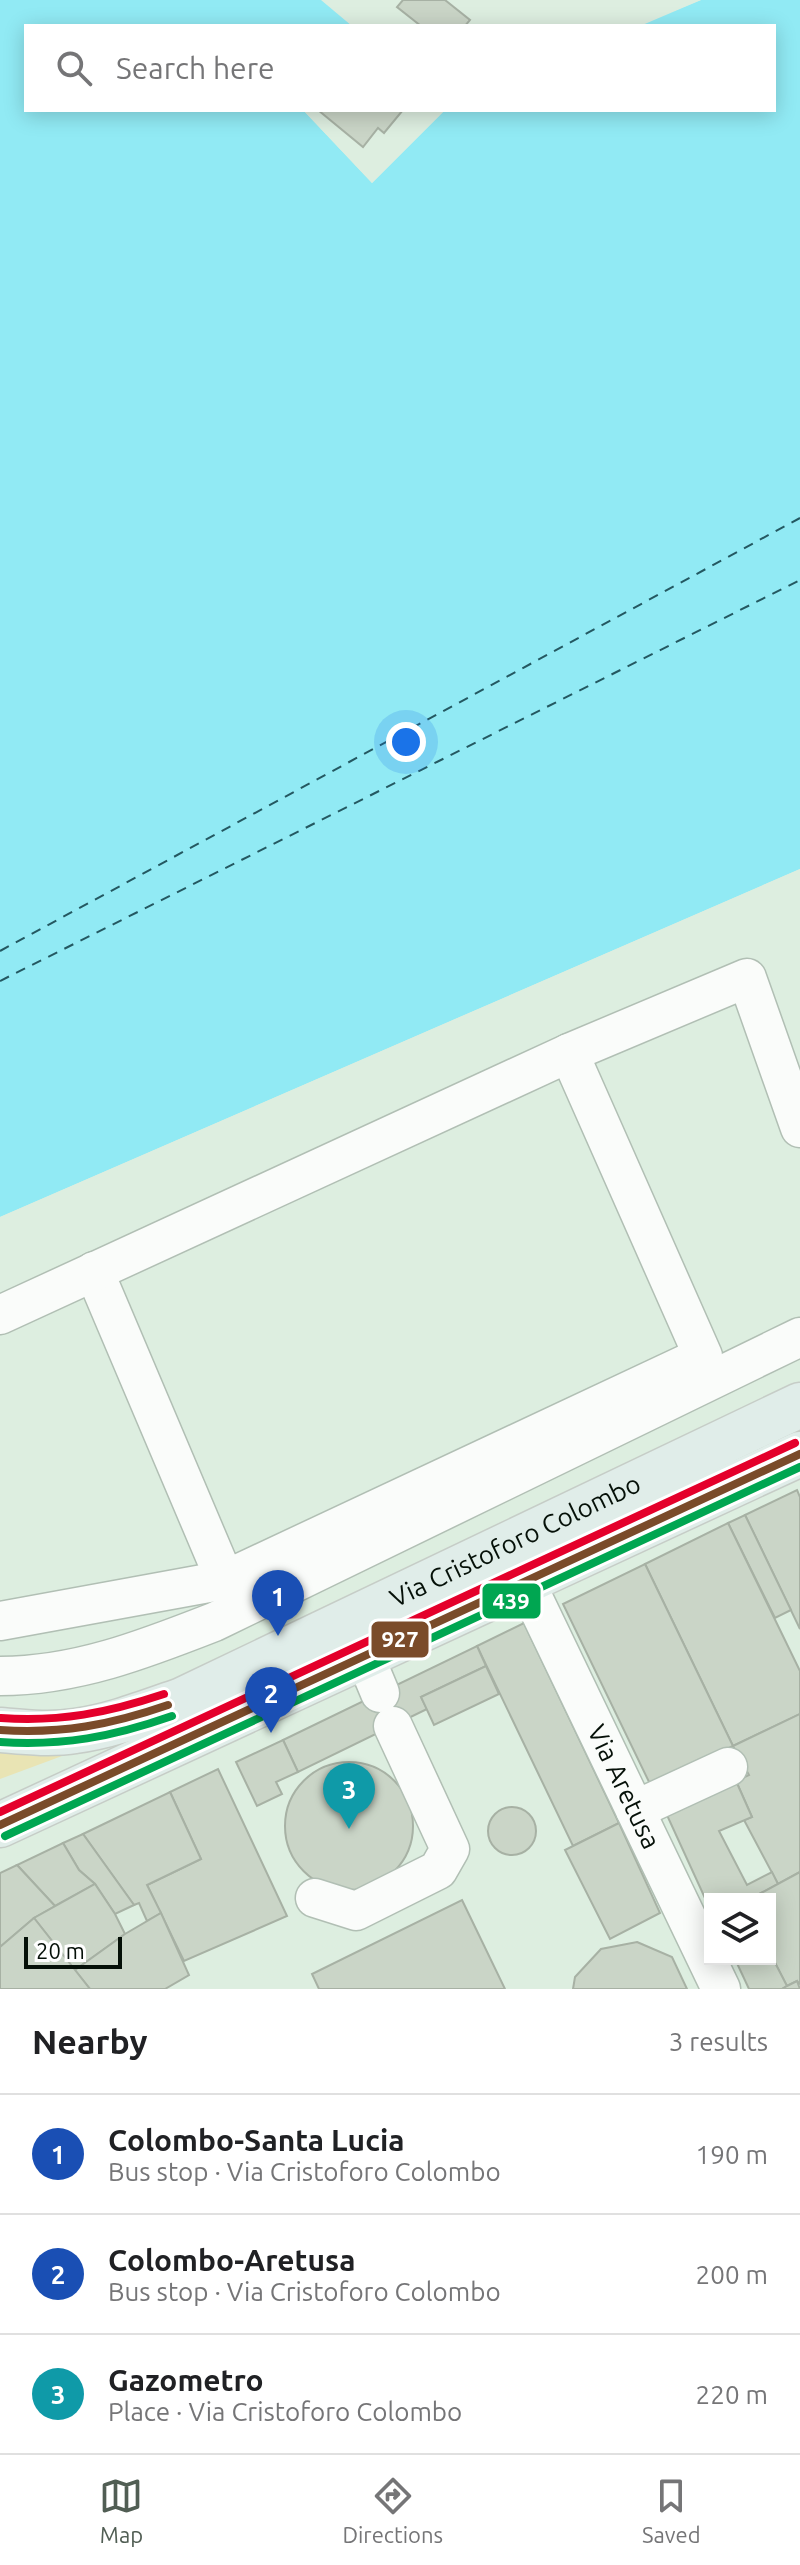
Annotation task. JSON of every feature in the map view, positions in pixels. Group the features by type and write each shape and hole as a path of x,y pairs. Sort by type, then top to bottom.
{"main road":[{"name":"Via Cristoforo Colombo","path":"0,1730 72,1732 113,1724 182,1700 800,1405"},
{"name":"Via Cristoforo Colombo","path":"0,1825 379,1692 526,1583 800,1454"}],"street":[{"path":"0,1315 569,1053 747,978 800,1128"},
{"path":"0,1621 225,1580 703,1356 569,1053"},
{"path":"94,1271 225,1580"},
{"path":"0,1676 62,1671 121,1658 214,1622 800,1337"},
{"name":"Via Aretusa","path":"526,1583 721,1989"},
{"path":"315,1898 356,1911 438,1870 450,1849 379,1692"},
{"path":"635,1810 728,1767"}],"shaded area":[{"path":"0,1745 89,1746 0,1779"}],"water":[{"path":"0,0 321,0 350,24 24,24 24,112 305,112 372,183 443,112 776,112 776,24 645,24 701,0 800,0 800,869 0,1217"}],"pier":[{"path":"690,0 701,0 641,24 638,24"},
{"path":"305,112 310,112 372,177 435,112 443,112 372,183"},
{"path":"800,869 800,873 0,1221 0,1217"}],"building":[{"path":"403,0 445,0 470,20 467,24 418,24 397,7"},
{"path":"320,112 401,112 384,133 378,128 363,147"},
{"path":"797,1490 800,1497 800,1629 745,1515"},
{"path":"745,1515 791,1610 775,1618 728,1523"},
{"path":"728,1523 800,1671 800,1714 733,1746 645,1564"},
{"path":"645,1564 733,1746 651,1786 563,1604"},
{"path":"524,1623 619,1823 573,1846 477,1646"},
{"path":"477,1646 486,1666 421,1697 427,1709 298,1772 283,1740"},
{"path":"486,1666 499,1694 434,1725 421,1697"},
{"path":"800,1714 800,1872 778,1884 744,1820 752,1817 736,1781 749,1775 733,1746"},
{"path":"283,1740 298,1772 276,1782 282,1794 257,1806 236,1762"},
{"path":"349,1762 373,1767 394,1781 408,1802 413,1826 408,1850 394,1871 373,1885 349,1890 325,1885 304,1871 290,1850 285,1826 290,1802 304,1781 325,1767"},
{"path":"218,1769 287,1916 184,1961 147,1885 201,1859 170,1792"},
{"path":"736,1781 752,1817 719,1831 747,1885 772,1872 778,1884 761,1893 704,1893 704,1896 666,1813"},
{"path":"170,1792 201,1859 147,1885 161,1913 147,1921 139,1903 134,1905 83,1834"},
{"path":"512,1807 529,1814 536,1831 529,1848 512,1855 495,1848 488,1831 495,1814"},
{"path":"619,1823 660,1913 610,1939 565,1850"},
{"path":"83,1834 134,1905 115,1914 95,1884 79,1870 63,1843"},
{"path":"63,1843 79,1870 95,1884 55,1906 17,1865"},
{"path":"17,1865 55,1906 34,1918 0,1947 0,1873"},
{"path":"800,1872 800,1984 797,1981 787,1986 776,1965 776,1893 761,1893"},
{"path":"95,1884 125,1934 75,1970 34,1918"},
{"path":"462,1900 505,1989 319,1989 312,1974"},
{"path":"161,1913 189,1975 165,1989 90,1989 75,1970"},
{"path":"34,1918 90,1989 0,1989 0,1947"},
{"path":"637,1942 672,1957 687,1989 573,1989 575,1977 601,1949"},
{"path":"738,1965 776,1965 787,1986 782,1989 749,1989"},
{"path":"797,1981 800,1989 782,1989 787,1986"}],"ferry route":[{"path":"0,951 800,518"},
{"path":"0,981 800,580"}],"transit line":[{"path":"0,1812 795,1443"},
{"name":"927","path":"0,1825 800,1454"},
{"name":"439","path":"5,1836 800,1467"},
{"path":"1,1718 44,1719 84,1715 164,1694"},
{"name":"927","path":"0,1730 44,1731 86,1726 168,1705"},
{"name":"439","path":"0,1742 45,1743 87,1738 172,1716"}],"place":[{"name":"Colombo-Santa Lucia","path":"278,1636"},
{"name":"Colombo-Aretusa","path":"271,1733"},
{"name":"Gazometro","path":"349,1829"}]}
